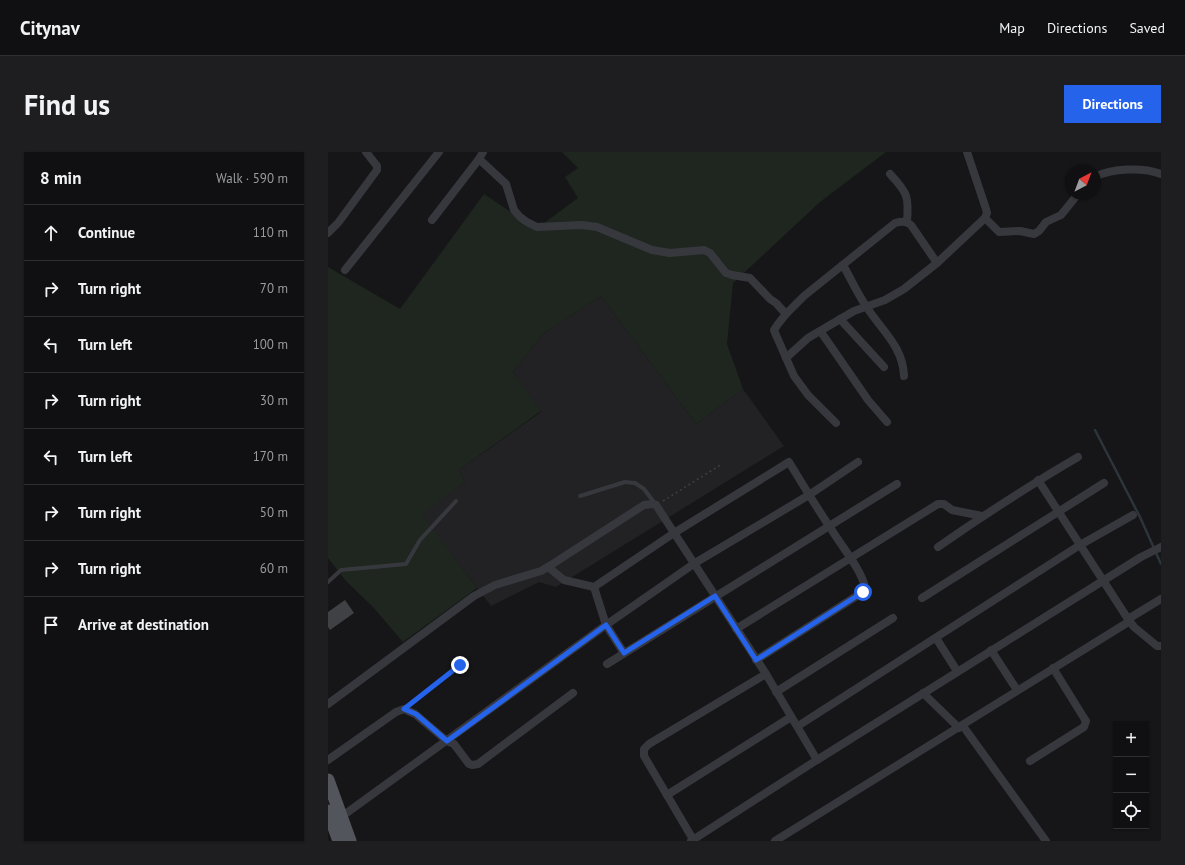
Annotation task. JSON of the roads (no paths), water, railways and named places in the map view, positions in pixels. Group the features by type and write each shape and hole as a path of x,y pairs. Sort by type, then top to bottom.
{"main road":[{"path":"328,780 350,841"},
{"path":"328,811 339,841"}],"street":[{"path":"328,233 338,223 377,170 377,166 366,152"},
{"path":"345,270 439,152"},
{"path":"786,358 808,338 840,319 865,306 885,300 896,294 937,263 985,218 987,213 986,209 967,152"},
{"path":"432,220 481,156 506,184 514,210 527,222 537,227 582,225 597,227 652,250 670,253 704,250 710,253 726,273 750,278 786,314"},
{"path":"1101,175 1110,172 1144,169 1161,174"},
{"path":"890,174 899,183 908,200 907,222 937,263"},
{"path":"985,218 999,232 1020,230 1034,234 1046,222 1061,215 1073,200"},
{"path":"836,423 808,395 794,376 774,330 786,314 804,296 896,224 902,221 907,222"},
{"path":"843,265 865,306 896,346 900,355 904,376"},
{"path":"840,319 884,367"},
{"path":"820,332 868,400 887,422"},
{"path":"938,547 982,516 1038,480 1078,457"},
{"path":"548,567 564,580 594,587 674,533 789,462 850,558 864,583 865,588 863,592 756,660"},
{"path":"341,818 606,625 695,564 809,495 858,462"},
{"path":"1038,480 1129,620 1157,646 1161,646"},
{"path":"922,598 1104,483"},
{"path":"607,664 897,484"},
{"path":"328,704 474,596 495,585 541,571 644,505 652,504 656,505 766,674 817,760"},
{"path":"736,629 938,504 944,504 952,510 982,516"},
{"path":"798,726 1080,545 1133,515"},
{"path":"766,674 649,744 644,749 644,756 693,841 817,760 991,650 1141,557 1158,549"},
{"path":"594,587 606,625 624,653"},
{"path":"775,841 961,727 1161,599"},
{"path":"776,692 893,618"},
{"path":"936,638 958,671"},
{"path":"991,650 1017,690"},
{"path":"1030,761 1084,727 1086,721 1053,668"},
{"path":"328,760 396,712 404,709 416,714 447,741 457,747 470,764 478,764 573,693"},
{"path":"923,693 961,727 1046,841"},
{"path":"667,795 791,717"}],"lane":[{"path":"580,496 625,482 635,483 644,488 656,505"},
{"path":"328,582 341,570 406,564 420,540 456,501"}],"waterway":[{"path":"1095,430 1140,517 1161,564"}]}
